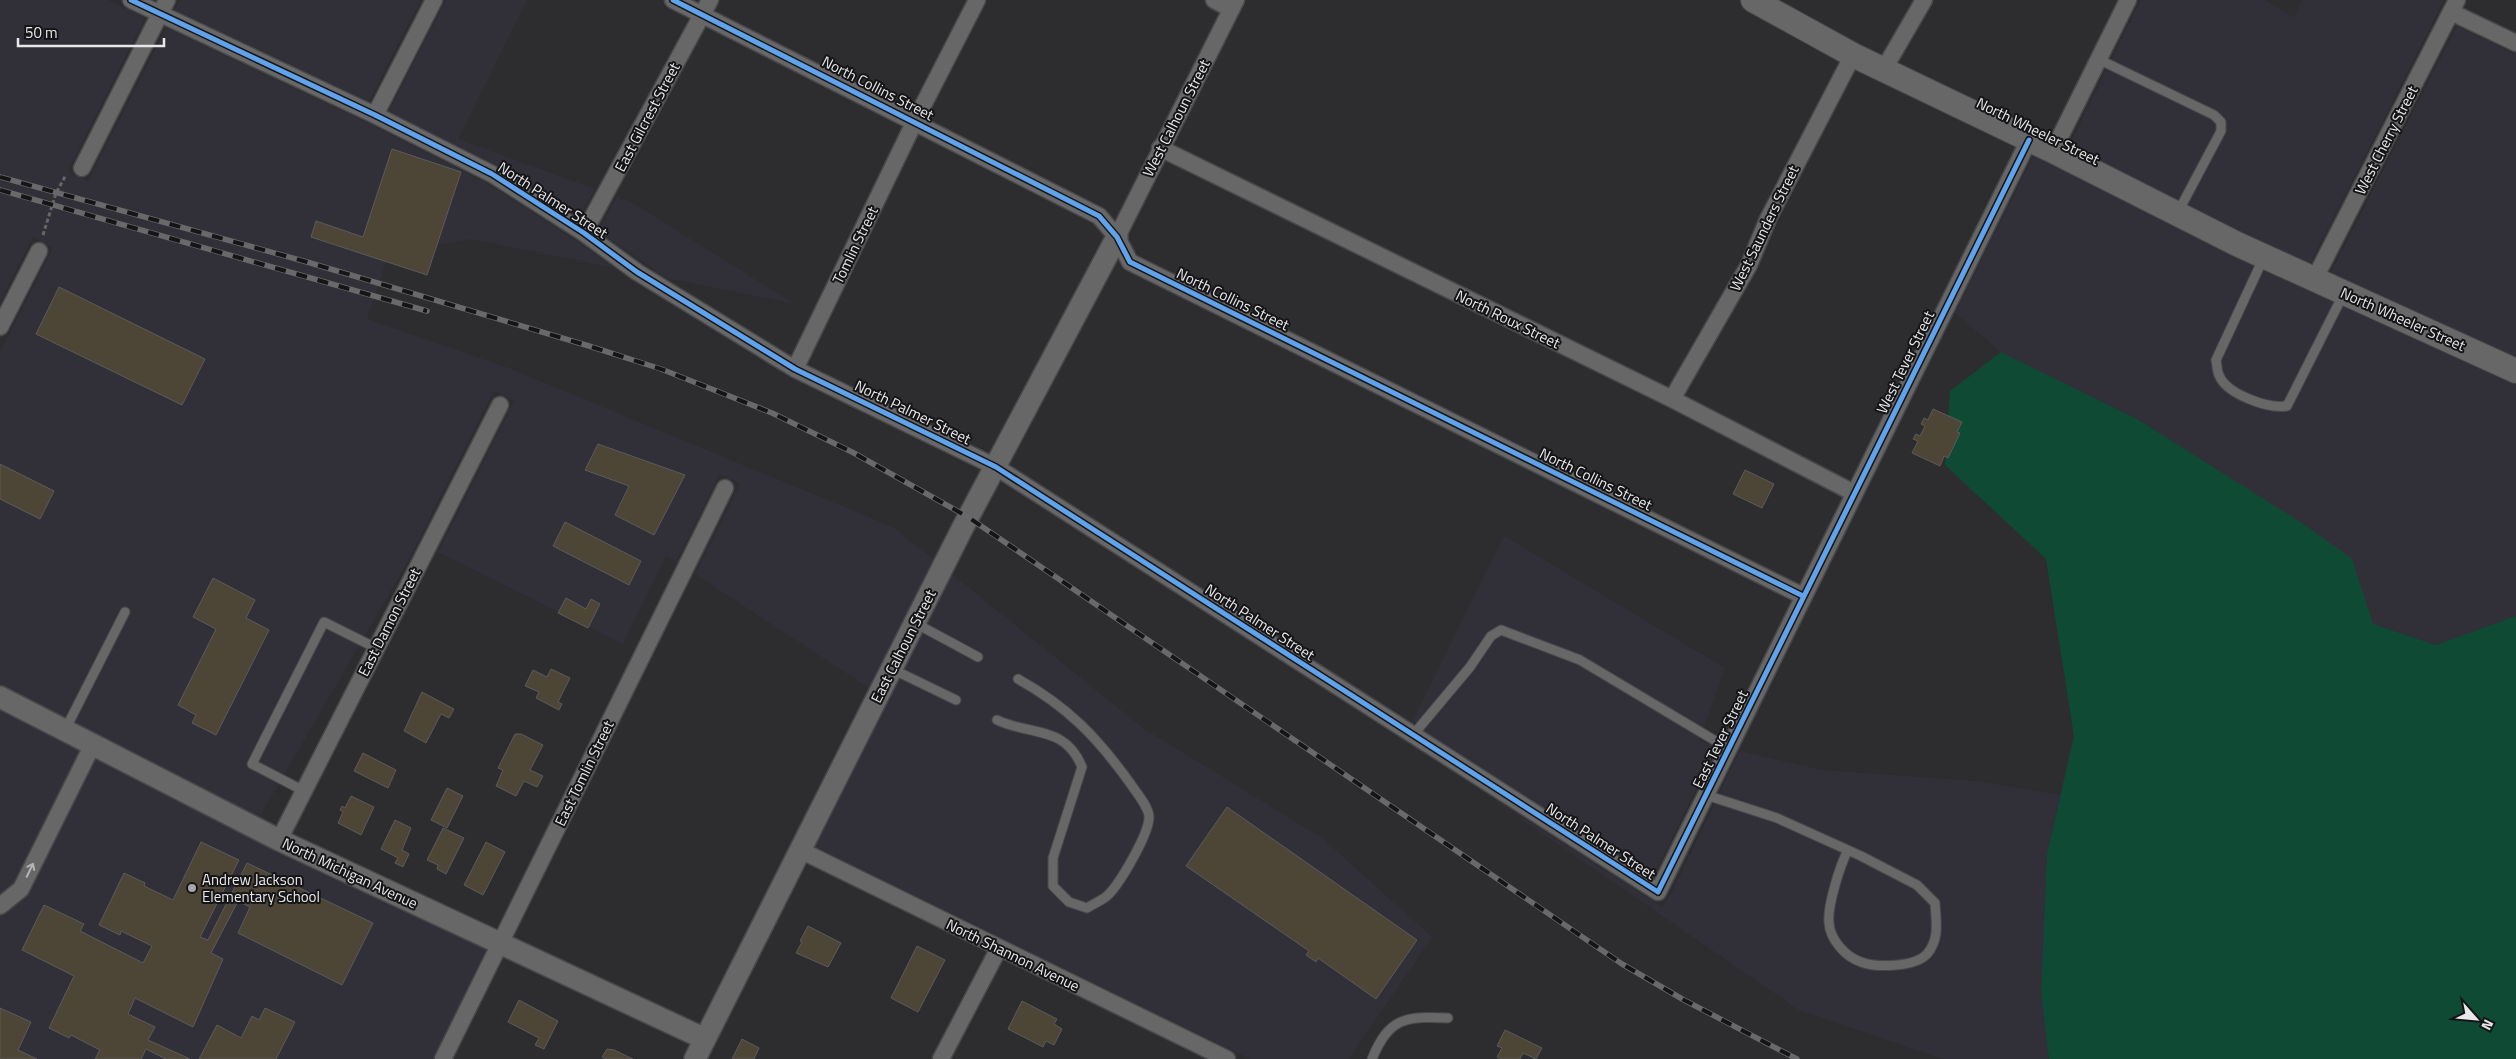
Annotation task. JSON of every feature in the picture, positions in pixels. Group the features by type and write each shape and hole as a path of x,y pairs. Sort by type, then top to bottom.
{"main road":[{"name":"North Wheeler Street","path":"1762,2 1853,56 2029,140 2264,257 2516,371"}],"street":[{"name":"North Palmer Street","path":"131,0 164,7 492,174 584,234 637,272 795,369 996,466 1658,892"},
{"path":"375,115 434,0"},
{"name":"North Collins Street","path":"673,0 915,121 1099,216 1117,237 1130,262 1803,596"},
{"name":"East Gilcrest Street","path":"584,234 710,0"},
{"name":"Tomlin Street","path":"795,369 915,121 978,0"},
{"path":"1214,0 1233,4"},
{"path":"1884,70 1924,0"},
{"path":"2053,152 2128,0"},
{"name":"West Calhoun Street","path":"1117,237 1233,4"},
{"path":"2454,6 2516,43"},
{"name":"West Cherry Street","path":"2314,280 2454,6"},
{"path":"82,168 164,7"},
{"name":"West Saunders Street","path":"1672,399 1749,265 1768,219 1853,56"},
{"name":"West Tever Street","path":"1803,596 2029,140"},
{"name":"North Roux Street","path":"1160,148 1672,399 1854,493"},
{"name":"East Calhoun Street","path":"696,1059 915,623 1117,237"},
{"path":"0,327 40,248"},
{"name":"East Damon Street","path":"279,840 500,405"},
{"name":"East Tomlin Street","path":"444,1059 725,488"},
{"name":"East Tever Street","path":"1658,892 1803,596"},
{"name":"North Michigan Avenue","path":"0,697 279,840 706,1039"},
{"path":"0,906 21,889 93,744"},
{"name":"North Shannon Avenue","path":"800,850 1227,1059"},
{"path":"941,1059 999,948"}],"lane":[{"path":"2098,59 2214,115 2221,122 2221,131 2177,214"},
{"path":"2264,257 2216,360 2219,376 2237,394 2278,408 2287,406 2344,293"},
{"path":"65,730 125,612"},
{"path":"304,790 252,764 324,622 376,648"},
{"path":"915,623 978,657"},
{"path":"1413,735 1470,666 1490,636 1501,630 1580,660 1728,749"},
{"path":"892,669 956,700"},
{"path":"997,720 1052,736 1075,750 1082,767 1054,858 1054,886 1069,902 1087,908 1107,896 1130,862 1144,838 1149,816 1138,794 1088,730 1049,696 1018,679"},
{"path":"1706,795 1777,818 1848,850 1917,885 1935,903 1937,933 1926,955 1901,966 1861,962 1836,945 1828,923 1839,867 1848,850"},
{"path":"1372,1059 1382,1039 1397,1023 1405,1018 1448,1018"}],"path":[{"path":"40,248 56,193 64,174 81,181 82,168"}],"shaded area":[{"path":"0,0 108,0 145,18 68,171 88,181 166,28 370,124 486,183 578,242 614,268 471,239 389,253 367,319 506,367 893,527 934,560 869,688 695,574 740,484 720,474 676,562 666,556 623,644 438,552 514,401 494,391 407,563 259,818 0,685 0,352 53,248 33,237 0,302"},
{"path":"180,0 421,0 369,101 175,10"},
{"path":"446,0 527,0 458,139 595,189 579,218 496,165 389,111"},
{"path":"2141,0 2265,0 2294,18 2301,0 2444,0 2309,266 2068,148"},
{"path":"2457,26 2516,55 2516,360 2329,276"},
{"path":"2035,153 2516,383 2516,616 2436,645 2372,624 2352,559 2137,419 2001,352 1955,313"},
{"path":"617,197 631,202 795,304 667,278 598,231"},
{"path":"1504,536 1725,668 1699,741 1717,746 1653,877 1418,726 1413,720"},
{"path":"952,574 1143,728 1322,838 1432,937 1349,1059 1250,1059 814,846"},
{"name":"Andrew Jackson Elementary School","path":"0,697 500,942 443,1059 0,1059"},
{"path":"1740,751 1822,770 1976,781 2060,795 2047,854 2041,992 2049,1059 1943,1059 1799,1010 1472,785 1662,907 1673,890"}],"green space":[{"path":"2001,352 2137,419 2305,525 2352,559 2373,624 2436,645 2516,616 2516,1059 2049,1059 2041,992 2047,854 2074,736 2046,559 1945,465 1950,391"}],"building":[{"path":"392,149 461,172 427,275 311,237 316,221 363,237"},
{"path":"59,287 205,359 182,405 36,334"},
{"path":"1933,409 1962,422 1957,432 1960,433 1948,458 1944,456 1940,466 1912,453 1918,441 1913,439 1916,434 1920,436 1925,426 1921,424 1924,418 1928,420"},
{"path":"598,444 685,475 654,535 615,515 629,486 585,470"},
{"path":"0,464 54,491 40,519 0,499"},
{"path":"1745,470 1774,484 1762,508 1733,494"},
{"path":"565,522 641,561 629,585 553,546"},
{"path":"213,578 255,600 246,618 269,630 216,735 192,723 196,715 178,705 216,629 193,617"},
{"path":"566,598 586,609 591,599 600,604 588,628 558,613"},
{"path":"551,669 570,678 558,702 562,704 559,710 536,698 539,692 525,686 533,670 547,677"},
{"path":"422,692 454,709 449,718 441,714 426,743 404,731"},
{"path":"515,734 521,734 543,745 530,770 543,776 537,787 524,781 516,796 496,786 503,770 498,768"},
{"path":"363,753 396,770 388,788 354,771"},
{"path":"447,788 463,796 447,828 431,820"},
{"path":"351,796 374,807 361,835 338,823 343,812 340,810 342,806 345,808"},
{"path":"1227,807 1417,940 1376,999 1318,958 1316,962 1306,955 1309,951 1186,866"},
{"path":"395,820 411,828 402,850 409,854 403,867 395,863 398,858 381,849"},
{"path":"443,828 464,838 446,874 437,869 438,865 427,860"},
{"path":"201,842 239,860 200,937 208,940 247,863 373,923 342,985 238,933 250,907 238,901 211,953 223,959 193,1027 135,998 128,1014 155,1027 148,1040 190,1059 166,1059 146,1049 141,1059 95,1059 100,1050 71,1035 69,1038 49,1028 74,976 22,950 44,905 84,924 80,931 143,963 152,946 121,931 120,935 99,925 124,873 145,883 144,886 173,900"},
{"path":"486,842 505,852 483,895 464,885"},
{"path":"808,926 841,943 828,967 796,953"},
{"path":"917,946 945,960 918,1012 891,998"},
{"path":"519,1000 558,1021 544,1049 535,1045 539,1038 508,1022"},
{"path":"1022,1001 1057,1019 1054,1024 1062,1029 1054,1045 1046,1041 1043,1047 1008,1029"},
{"path":"0,1008 31,1022 18,1050 37,1059 0,1059"},
{"path":"265,1008 295,1022 276,1059 199,1059 217,1025 241,1038 252,1016 259,1020"},
{"path":"1505,1030 1542,1048 1536,1059 1523,1053 1520,1059 1502,1059 1497,1057 1502,1048 1497,1046"},
{"path":"742,1039 759,1048 754,1059 732,1059"},
{"path":"607,1049 614,1050 633,1059 606,1059 602,1057"}],"railway":[{"path":"0,177 307,262 661,369 772,413 852,452 968,517 1622,964 1684,1000 1797,1059"},
{"path":"0,190 427,311"}],"cycle path":[{"path":"131,0 375,115 492,174 584,233 637,272 795,369 996,467 1658,892 2029,140"},
{"path":"673,0 1099,216 1117,237 1130,262 1803,596"}],"place":[{"name":"Andrew Jackson Elementary School","path":"192,888"}]}
